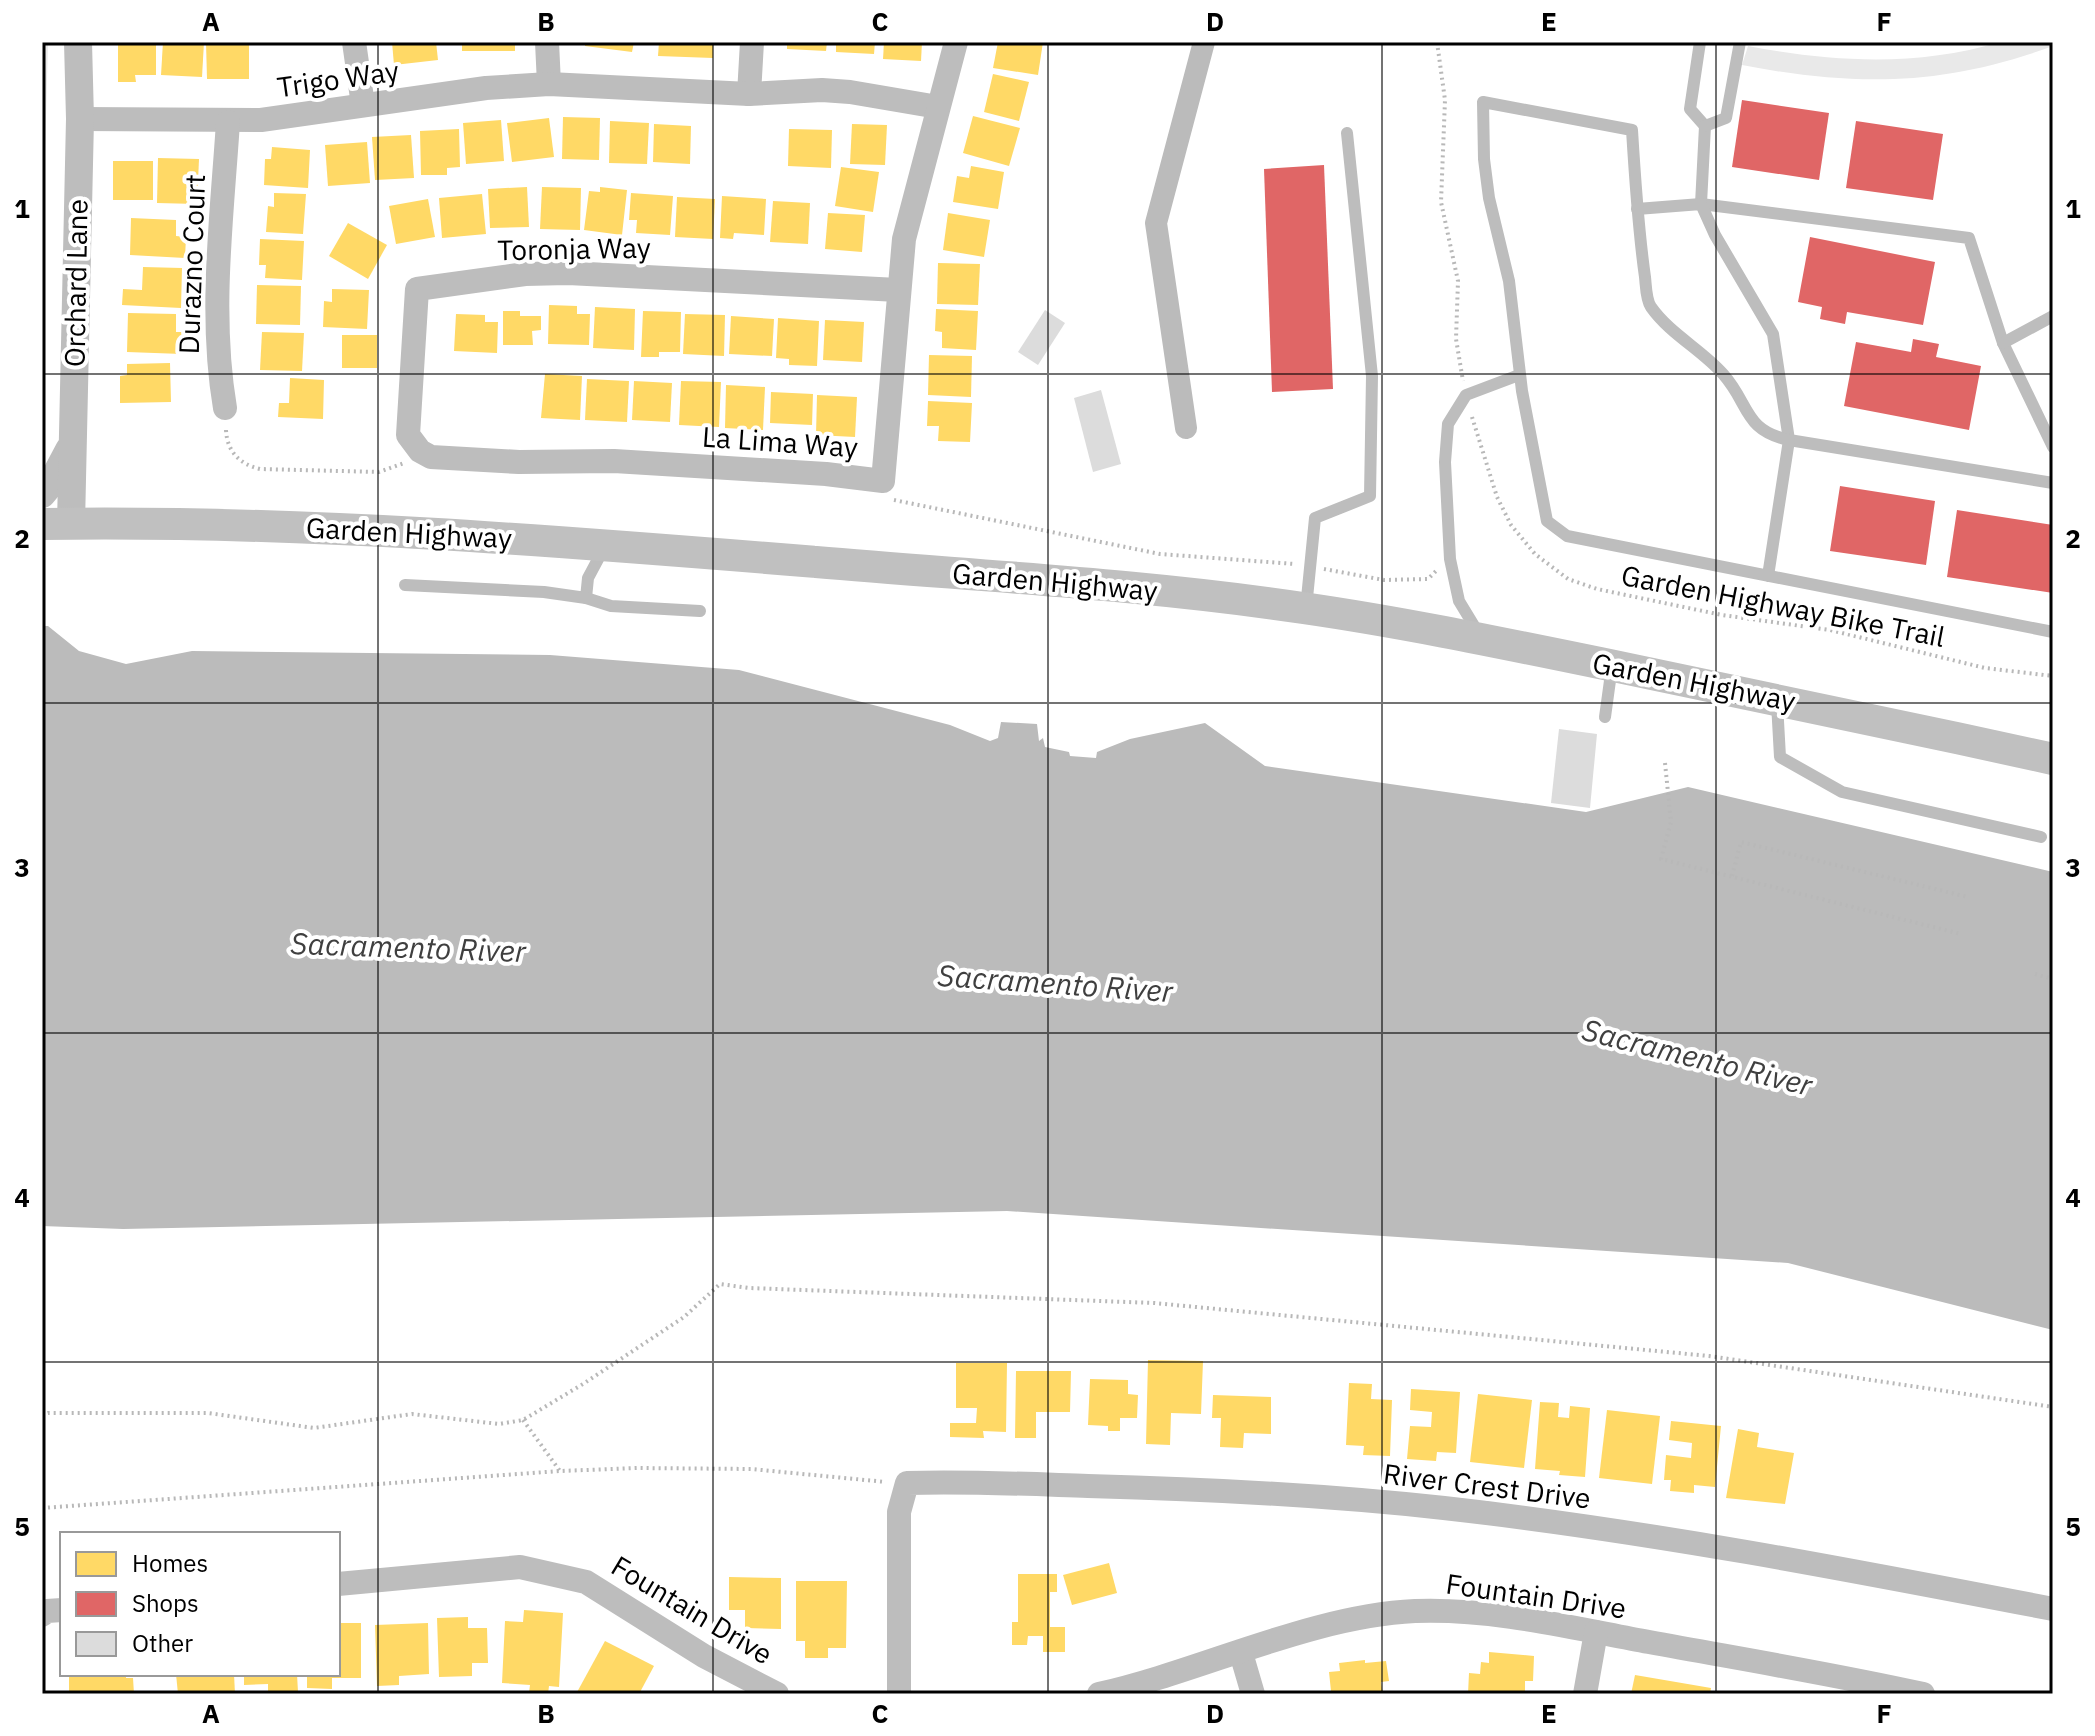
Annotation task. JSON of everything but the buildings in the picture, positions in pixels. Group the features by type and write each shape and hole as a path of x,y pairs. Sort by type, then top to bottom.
{"main road":[{"name":"Garden Highway","path":"56,524 213,524 361,529 606,545 1178,592 1306,608 1482,639 1776,698 2053,759"}],"street":[{"name":"Orchard Lane","path":"56,524 73,438 80,119 78,42"},
{"path":"354,42 363,105"},
{"path":"547,42 549,84"},
{"path":"749,94 752,42"},
{"name":"La Lima Way","path":"415,456 519,462 614,461 826,474 883,481 904,239 956,42"},
{"name":"Trigo Way","path":"80,119 261,120 486,88 549,84 749,94 822,90 938,107"},
{"name":"Durazno Court","path":"225,408 219,371 218,322 228,122"},
{"name":"Toronja Way","path":"415,456 408,435 417,289 525,274 568,273 898,290"},
{"path":"42,494 64,462 73,438"},
{"path":"899,1694 899,1512 907,1483"},
{"name":"River Crest Drive","path":"907,1483 1151,1487 1445,1508 1809,1562 2053,1609"},
{"name":"Fountain Drive","path":"340,1584 520,1567 586,1582 704,1656 777,1694"},
{"name":"Fountain Drive","path":"1099,1694 1349,1621 1415,1611 1478,1613 1596,1632 1911,1693"},
{"path":"1585,1694 1596,1632"},
{"path":"1241,1653 1253,1694"}],"lane":[{"path":"1700,42 1690,109 1705,126 1701,204 1715,235 1773,334 1789,440 1768,576"},
{"path":"1705,126 1726,118 1740,42"},
{"path":"2053,483 1769,436 1748,417 1740,396 1722,372 1649,305 1637,209 1632,130 1483,102 1487,185 1509,281 1519,375 1547,521 1567,536 2053,632"},
{"path":"1306,608 1315,518 1370,496 1372,376 1347,133"},
{"path":"1637,209 1701,204 1969,238 2003,343 2053,447"},
{"path":"2003,343 2053,316"},
{"path":"1482,639 1459,601 1450,559 1445,462 1448,424 1466,395 1519,375"},
{"path":"586,598 588,578 606,545"},
{"path":"405,585 544,592 586,598 611,606 700,611"},
{"path":"1605,717 1612,666"},
{"path":"1776,698 1780,757 1842,792 2041,837"}],"path":[{"name":"Garden Highway Bike Trail","path":"1437,42 1445,100 1441,202 1458,281 1457,353 1466,395 1497,497 1521,538 1535,554 1568,579 1597,589 1722,615 1830,630 1985,668 2053,676"},
{"path":"227,437 235,456 250,467 260,469 379,472 415,456"},
{"path":"883,481 894,500 1160,554 1311,566 1384,580 1428,579 1450,559"},
{"path":"1665,763 1671,822 1661,859 1961,934"},
{"path":"1732,877 1741,842 1968,897"},
{"path":"2035,974 2053,979"},
{"path":"42,1415 208,1413 314,1428 412,1414 499,1424 523,1420 684,1317 720,1284 749,1288 1154,1303 1709,1356 2053,1407"},
{"path":"523,1420 560,1471"},
{"path":"42,1508 637,1468 751,1469 907,1483"}],"shaded area":[{"path":"42,42 48,42 42,266"},
{"path":"2000,42 2053,42 2053,46 1974,69 1899,79 1823,77 1742,65 1748,46 1811,56 1874,59 1937,55"}],"water":[{"name":"Sacramento River","path":"42,626 48,626 79,651 126,664 192,651 550,655 739,670 950,725 990,741 998,738 1001,722 1037,724 1039,741 1043,738 1045,747 1069,752 1070,756 1096,758 1097,752 1130,739 1205,723 1265,766 1586,812 1688,787 2053,872 2053,1330 1788,1263 1007,1211 123,1229 42,1226"}],"waterway":[{"path":"1186,428 1156,223 1204,42"}]}
